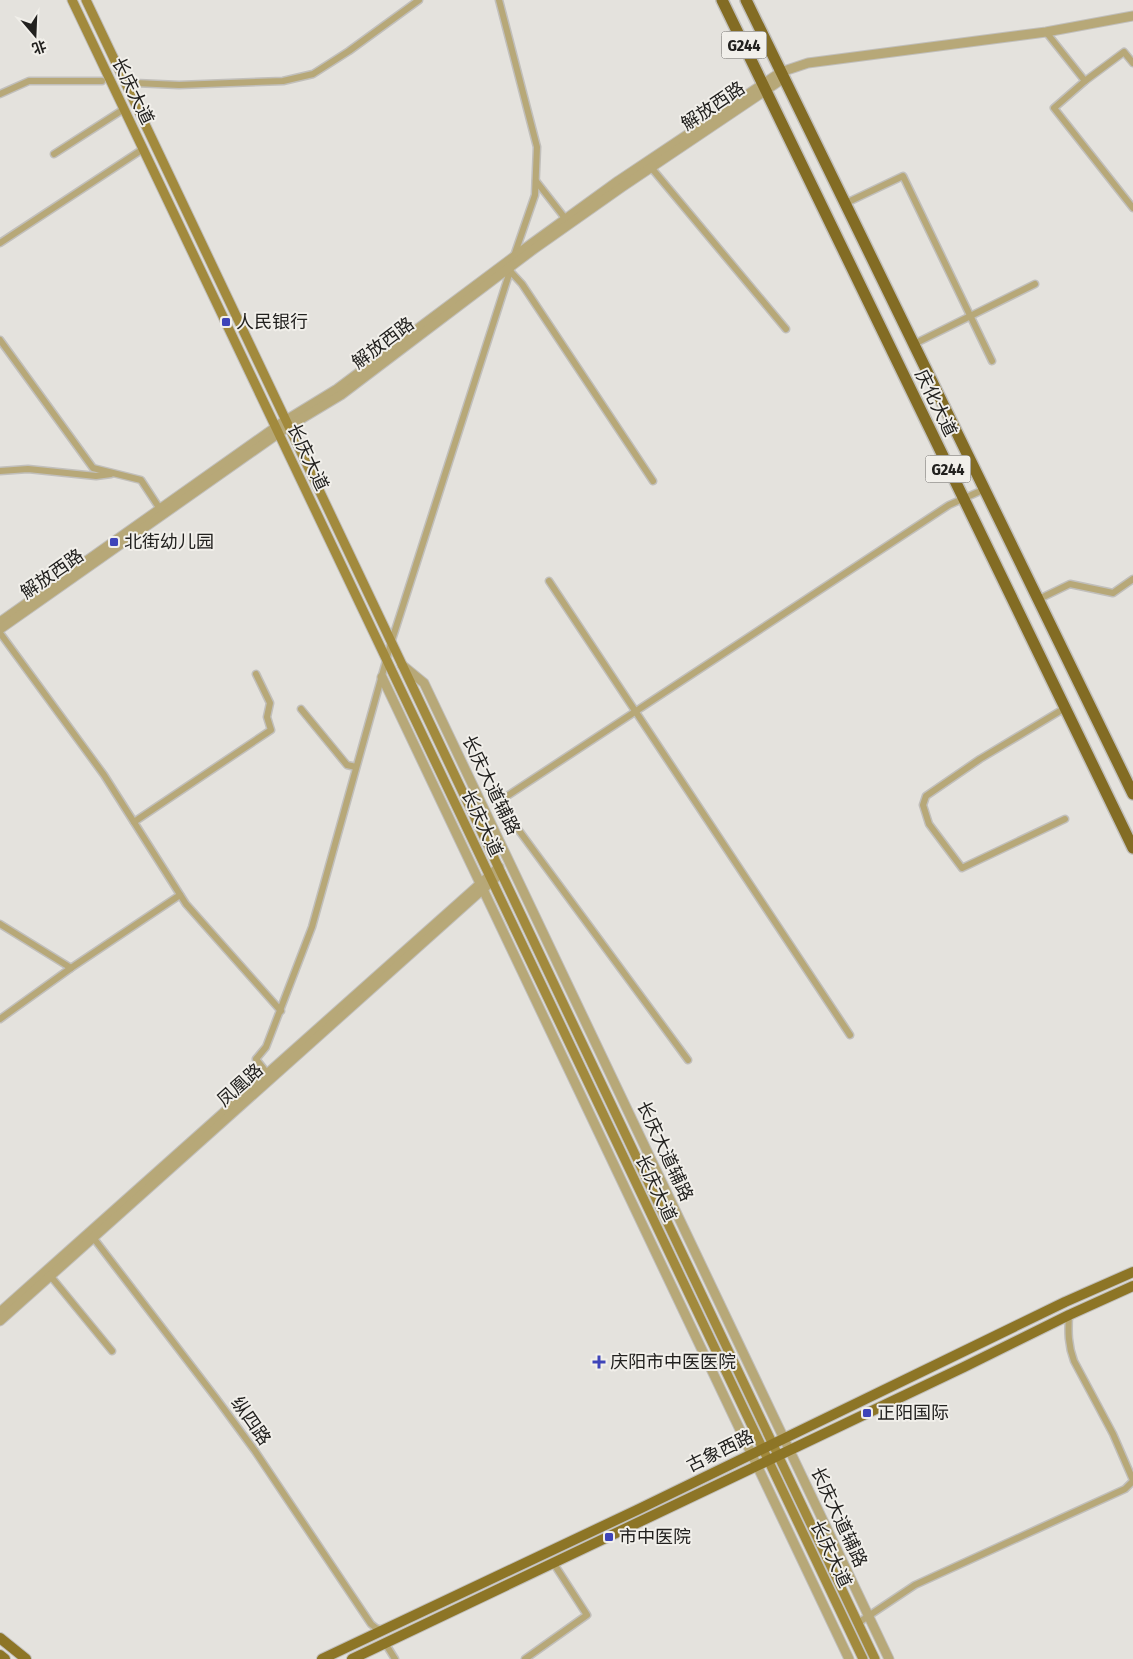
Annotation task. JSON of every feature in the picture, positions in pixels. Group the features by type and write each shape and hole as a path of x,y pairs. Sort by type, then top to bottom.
{"highway":[{"name":"庆化大道","path":"722,0 1133,848"},
{"name":"庆化大道","path":"746,0 1133,794"}],"main road":[{"name":"长庆大道","path":"72,0 863,1659"},
{"name":"长庆大道","path":"86,0 875,1659"},
{"name":"古象西路","path":"322,1659 773,1444 1065,1302 1133,1272"},
{"name":"古象西路","path":"352,1659 1133,1286"},
{"path":"0,1638 26,1659"},
{"path":"0,1655 5,1659"}],"street":[{"path":"135,83 179,85 283,81 313,74 349,51 418,0"},
{"path":"267,1073 256,1059 266,1047 312,927 392,643 535,195 537,147 499,0"},
{"name":"解放西路","path":"0,631 163,512 361,372 514,256 796,66 1046,32 1133,16"},
{"path":"1046,32 1085,81"},
{"path":"1133,63 1124,52 1085,81 1054,108 1133,208"},
{"path":"0,94 29,81 102,81"},
{"path":"54,154 124,109"},
{"path":"0,243 143,149"},
{"path":"649,165 786,329"},
{"path":"844,204 903,176 992,361"},
{"path":"536,182 567,221"},
{"name":"解放西路","path":"288,423 341,395 510,269 567,221"},
{"path":"510,269 522,284 653,481"},
{"path":"914,344 1035,284"},
{"path":"0,340 93,468 141,480 163,512"},
{"path":"0,471 28,469 96,476 115,473"},
{"path":"688,1060 498,802 949,504 985,490"},
{"name":"解放西路","path":"0,622 163,512"},
{"path":"1039,599 1070,584 1114,593 1133,579"},
{"path":"549,581 850,1035"},
{"path":"0,631 100,769 180,896 281,1011"},
{"name":"长庆大道辅路","path":"402,665 424,683 889,1659"},
{"path":"134,822 271,730 267,717 270,703 256,674"},
{"path":"382,677 849,1659"},
{"path":"1064,819 962,868 929,824 923,805 926,796 1066,708"},
{"path":"301,709 347,764 356,767"},
{"name":"凤凰路","path":"0,1312 90,1236 500,870"},
{"name":"凤凰路","path":"90,1236 267,1073 481,887"},
{"path":"0,1019 71,968 180,896"},
{"path":"0,924 71,968"},
{"name":"纵四路","path":"90,1236 216,1398 255,1451 372,1624 382,1630"},
{"name":"纵四路","path":"90,1236 257,1462 368,1626 369,1632 366,1638"},
{"path":"48,1273 112,1351"},
{"name":"凤凰路","path":"0,1321 48,1273"},
{"path":"858,1622 915,1585 1125,1488 1133,1480 1113,1434 1069,1349 1069,1315"},
{"path":"525,1659 587,1614 554,1564"},
{"path":"385,1643 395,1659"}],"place":[{"name":"人民银行","path":"226,322"},
{"name":"北街幼儿园","path":"114,542"},
{"name":"庆阳市中医医院","path":"599,1362"},
{"name":"正阳国际","path":"867,1413"},
{"name":"市中医院","path":"609,1537"}]}
